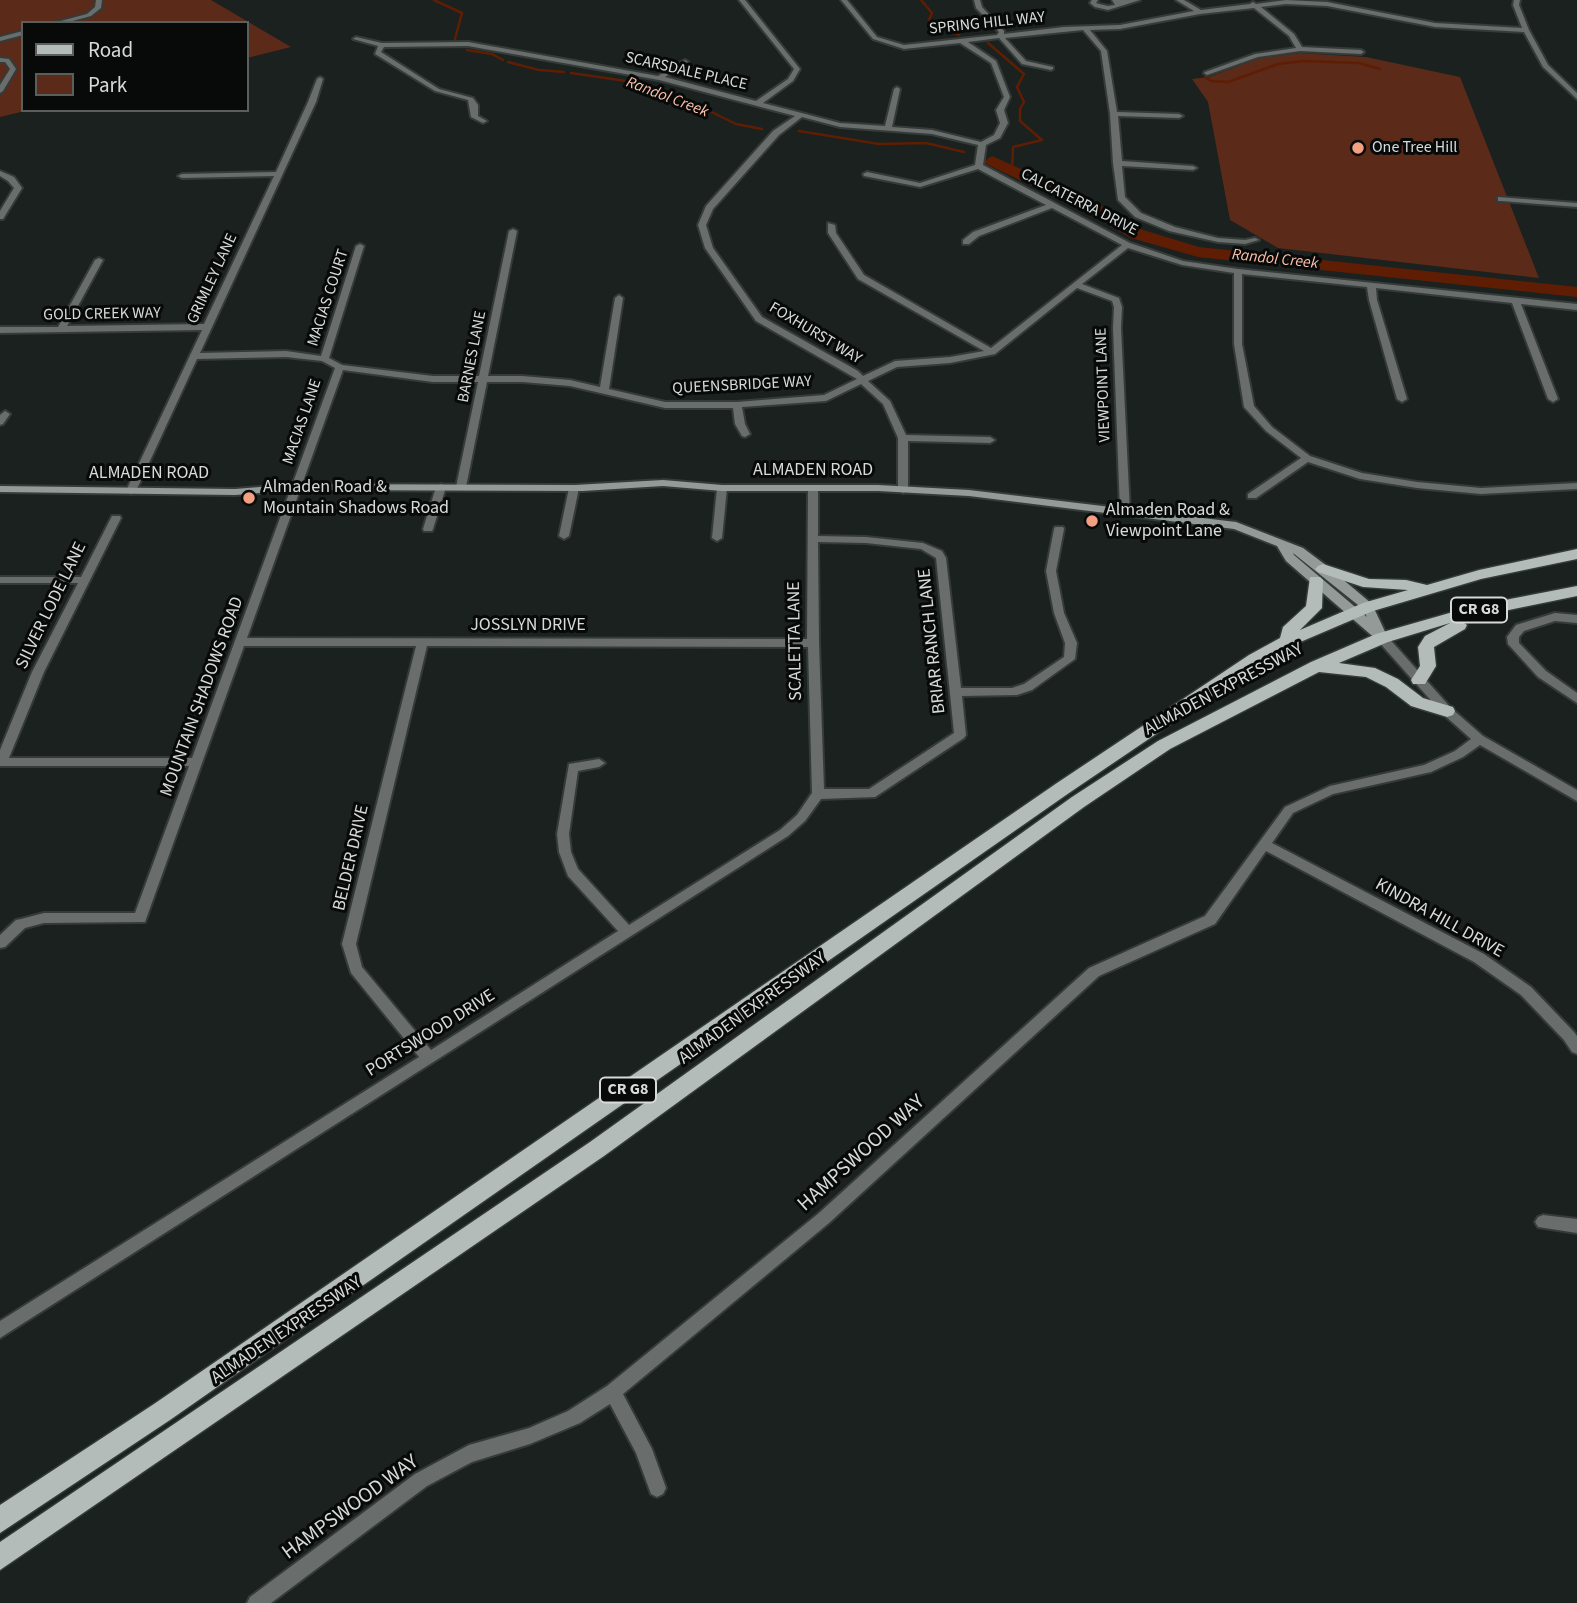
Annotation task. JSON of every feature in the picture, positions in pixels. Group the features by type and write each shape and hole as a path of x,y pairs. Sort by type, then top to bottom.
{"main road":[{"name":"ALMADEN EXPRESSWAY","path":"0,1520 162,1412 1212,685 1285,642 1361,610 1514,566 1577,554"},
{"path":"1285,642 1289,631 1314,608 1319,574 1368,584 1406,584 1428,590"},
{"name":"ALMADEN EXPRESSWAY","path":"0,1557 597,1149 1078,802 1164,745 1317,666 1382,638 1475,611 1577,591"},
{"path":"1419,680 1428,666 1426,647 1431,639 1460,625 1475,611"},
{"path":"1317,666 1369,672 1392,683 1417,702 1447,711"}],"street":[{"path":"64,21 89,15 98,8 99,0"},
{"path":"743,0 753,0"},
{"path":"743,0 797,69 791,80 757,104"},
{"name":"SPRING HILL WAY","path":"844,0 875,38 904,47 1085,28 1121,27 1253,5 1313,3 1366,7 1399,20 1435,25 1526,30"},
{"path":"977,0 979,8 1002,32 1000,36 1024,62 1051,68"},
{"path":"1095,0 1095,4 1104,7 1115,7 1117,1 1137,0"},
{"path":"1179,0 1200,12"},
{"path":"1517,0 1516,5 1526,30 1545,66 1577,97"},
{"path":"1253,5 1292,36 1300,49"},
{"path":"1085,28 1104,51 1114,114 1121,198 1138,215 1172,229 1218,240 1255,240"},
{"path":"0,39 21,34"},
{"name":"SCARSDALE PLACE","path":"356,39 382,45 468,44 581,60 840,125 932,132 982,144"},
{"path":"867,174 920,184 979,166 982,144 997,136 1004,123 1000,110 1007,97 994,62 962,41"},
{"path":"382,45 377,53 437,90 471,99 475,117 483,121"},
{"path":"1207,73 1257,55 1300,49 1361,52"},
{"path":"0,51 9,55 4,60 13,69 0,92"},
{"path":"659,78 685,62"},
{"name":"GRIMLEY LANE","path":"133,487 205,327 319,87 320,79"},
{"path":"888,128 897,89"},
{"path":"1114,114 1179,117"},
{"name":"FOXHURST WAY","path":"799,116 776,133 709,208 702,225 709,247 759,319 863,381 887,402 903,438 903,490"},
{"path":"1117,163 1193,168"},
{"name":"CALCATERRA DRIVE","path":"979,166 1127,245 1182,263 1577,307"},
{"path":"0,173 11,178 18,188 0,217"},
{"path":"182,176 278,174"},
{"path":"1501,199 1577,205"},
{"path":"966,242 976,234 1050,206"},
{"path":"831,225 832,233 861,277 992,352"},
{"name":"BARNES LANE","path":"461,487 513,232"},
{"name":"QUEENSBRIDGE WAY","path":"193,356 286,354 324,359 340,367 433,379 570,383 665,405 737,405 826,398 895,364 950,360 992,352 1127,245"},
{"name":"MACIAS COURT","path":"324,359 360,246"},
{"path":"61,329 99,260"},
{"path":"1238,271 1238,344 1249,407 1269,429 1307,458 1360,476 1417,485 1481,491 1577,486"},
{"name":"VIEWPOINT LANE","path":"1076,285 1116,300 1118,307 1116,328 1125,512"},
{"path":"1371,285 1402,399"},
{"path":"604,390 619,298"},
{"path":"1515,300 1553,399"},
{"name":"GOLD CREEK WAY","path":"0,330 205,327"},
{"name":"MACIAS LANE","path":"297,487 340,367"},
{"path":"737,405 740,424 745,434"},
{"path":"903,438 989,440"},
{"path":"1252,496 1307,458"},
{"name":"ALMADEN ROAD","path":"0,487 133,487 235,492 297,487 574,488 661,492 723,488 813,488 903,490 1011,506 1063,506 1125,512 1236,526 1280,543 1290,558 1319,574 1361,610 1382,638"},
{"name":"MOUNTAIN SHADOWS ROAD","path":"0,943 21,924 44,918 140,918 297,487"},
{"path":"428,529 441,487"},
{"path":"564,536 574,488"},
{"path":"718,538 723,488"},
{"name":"SCALETTA LANE","path":"813,488 813,643 818,794"},
{"name":"SILVER LODE LANE","path":"116,518 38,672 1,762 198,762"},
{"path":"957,692 1013,692 1028,687 1069,659 1071,643 1059,614 1051,571 1059,529"},
{"name":"BRIAR RANCH LANE","path":"812,539 866,540 923,546 939,553 960,735 871,793 818,794"},
{"path":"0,580 84,580"},
{"path":"1577,619 1555,617 1520,628 1513,636 1514,644 1520,652 1542,674 1577,699"},
{"path":"1382,638 1447,711 1479,739 1577,796"},
{"name":"JOSSLYN DRIVE","path":"242,642 813,643"},
{"name":"BELDER DRIVE","path":"422,643 349,944 356,969 429,1058"},
{"name":"HAMPSWOOD WAY","path":"256,1603 421,1480 469,1454 530,1436 575,1417 613,1392 824,1218 1094,972 1210,919 1289,810 1330,790 1427,769 1452,759 1479,739"},
{"path":"599,763 573,767 563,834 565,852 573,872 627,932"},
{"name":"PORTSWOOD DRIVE","path":"54,1296 784,833 818,794"},
{"name":"KINDRA HILL DRIVE","path":"1264,845 1479,958 1526,991 1577,1048"},
{"path":"1543,1222 1577,1226"},
{"path":"0,1330 54,1296"},
{"path":"613,1392 643,1449 657,1488"}],"green space":[{"path":"0,0 211,0 247,21 21,21 21,112 0,117"},
{"path":"248,22 291,47 248,58"},
{"path":"1299,53 1366,57 1460,77 1539,278 1278,248 1230,220 1208,102 1192,79 1209,77 1260,58"}],"waterway":[{"name":"Randol Creek","path":"434,0 462,13 455,39"},
{"path":"921,0 932,13 929,20 933,24 959,35"},
{"path":"988,43 1024,74 1017,87 1024,102 1020,109 1020,121 1042,140 1013,147 1012,171"},
{"name":"Randol Creek","path":"467,50 492,54 503,60"},
{"path":"1205,77 1211,81 1228,82 1278,64 1303,61 1359,63 1380,69"},
{"name":"Randol Creek","path":"508,62 539,70 564,72"},
{"name":"Randol Creek","path":"571,73 633,82 693,103 736,124 762,129"},
{"name":"Randol Creek","path":"799,131 879,144 926,143 964,152"},
{"name":"Randol Creek","path":"992,161 1089,206 1137,234 1198,252 1577,292"}],"place":[{"name":"One Tree Hill","path":"1358,148"},
{"name":"Almaden Road & Mountain Shadows Road","path":"249,498"},
{"name":"Almaden Road & Viewpoint Lane","path":"1092,521"}]}
